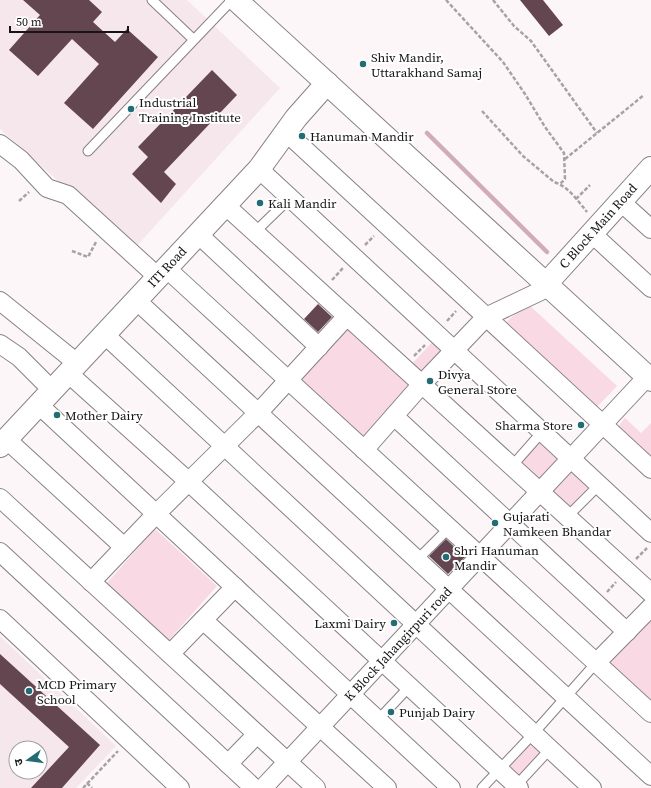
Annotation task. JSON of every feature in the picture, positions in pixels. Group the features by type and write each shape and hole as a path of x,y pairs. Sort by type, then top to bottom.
{"street":[{"path":"236,0 649,379"},
{"name":"ITI Road","path":"3,443 259,169 287,133 296,118 327,83"},
{"path":"287,133 651,469"},
{"path":"0,144 21,160 47,188 68,195 106,230 162,273 288,380 651,713"},
{"name":"C Block Main Road","path":"549,287 625,205 651,168"},
{"path":"259,169 651,533"},
{"name":"C Block Main Road","path":"625,205 651,184"},
{"path":"225,205 651,593"},
{"path":"625,205 651,229"},
{"path":"599,233 651,288"},
{"path":"198,234 319,347"},
{"path":"364,450 422,384 486,317 549,287"},
{"path":"136,300 259,412 651,776"},
{"path":"0,301 73,368 189,482 381,662 500,770 516,787"},
{"path":"91,582 156,514 259,412 347,316"},
{"path":"104,334 415,625 592,788"},
{"path":"0,344 19,357 46,397 156,514 452,788"},
{"name":"K Block Jahangirpuri road","path":"263,788 603,424 649,379"},
{"path":"394,416 627,632"},
{"path":"3,443 124,547"},
{"path":"0,498 316,788"},
{"path":"0,552 254,788"},
{"path":"170,654 235,587"},
{"path":"596,663 651,608"},
{"path":"0,619 180,788"},
{"path":"203,620 387,788"},
{"path":"228,764 257,734"}],"lane":[{"path":"152,0 193,38"},
{"path":"88,151 193,38 232,0"},
{"path":"255,232 290,198"},
{"path":"512,466 542,432"},
{"path":"567,517 599,485"},
{"path":"418,560 449,528"},
{"path":"482,788 566,698 596,663"},
{"path":"378,720 409,686"},
{"path":"516,787 550,749"}],"path":[{"path":"446,0 503,62 564,154 565,179 560,184"},
{"path":"493,0 514,26 531,41 597,133"},
{"path":"565,160 644,94"},
{"path":"482,111 523,156 576,198 599,233"},
{"path":"576,198 590,185"},
{"path":"321,292 385,224"},
{"path":"72,250 88,257 94,244 106,230"},
{"path":"82,788 128,740"},
{"path":"87,783 92,788"}],"shaded area":[{"name":"Industrial Training Institute","path":"0,0 187,0 280,88 134,249 0,129"},
{"path":"527,303 617,386 596,408 504,324"},
{"path":"346,325 413,386 364,441 297,380"},
{"path":"436,338 449,351 423,380 409,367"},
{"path":"625,418 641,433 651,423 651,460 617,428"},
{"path":"542,439 560,456 539,479 521,462"},
{"path":"572,469 590,485 568,509 550,492"},
{"path":"155,529 217,586 168,641 106,584"},
{"path":"651,616 651,705 607,664"},
{"name":"MCD Primary School","path":"0,636 116,746 76,788 0,788"},
{"path":"532,737 545,750 519,779 505,767"}],"building":[{"path":"23,0 89,0 102,12 93,22 115,42 127,29 158,57 93,129 64,103 99,64 72,39 38,76 9,50 40,15"},
{"path":"520,0 543,0 563,25 549,36"},
{"path":"212,70 237,95 164,172 176,184 161,203 132,174 148,157 138,147"},
{"path":"318,304 332,317 318,332 304,319"},
{"name":"Shri Hanuman Mandir","path":"446,539 465,557 448,574 429,556"},
{"path":"0,654 100,745 62,788 31,788 38,780 48,780 48,770 69,747 0,684"}],"waterway":[{"path":"427,133 547,252"}],"place":[{"name":"Shiv Mandir, Uttarakhand Samaj","path":"363,64"},
{"name":"Industrial Training Institute","path":"131,109"},
{"name":"Hanuman Mandir","path":"302,136"},
{"name":"Kali Mandir","path":"260,203"},
{"name":"Divya General Store","path":"430,381"},
{"name":"Mother Dairy","path":"57,415"},
{"name":"Sharma Store","path":"581,425"},
{"name":"Gujarati Namkeen Bhandar","path":"495,523"},
{"name":"Shri Hanuman Mandir","path":"446,557"},
{"name":"Laxmi Dairy","path":"394,623"},
{"name":"MCD Primary School","path":"29,691"},
{"name":"Punjab Dairy","path":"391,712"}]}
